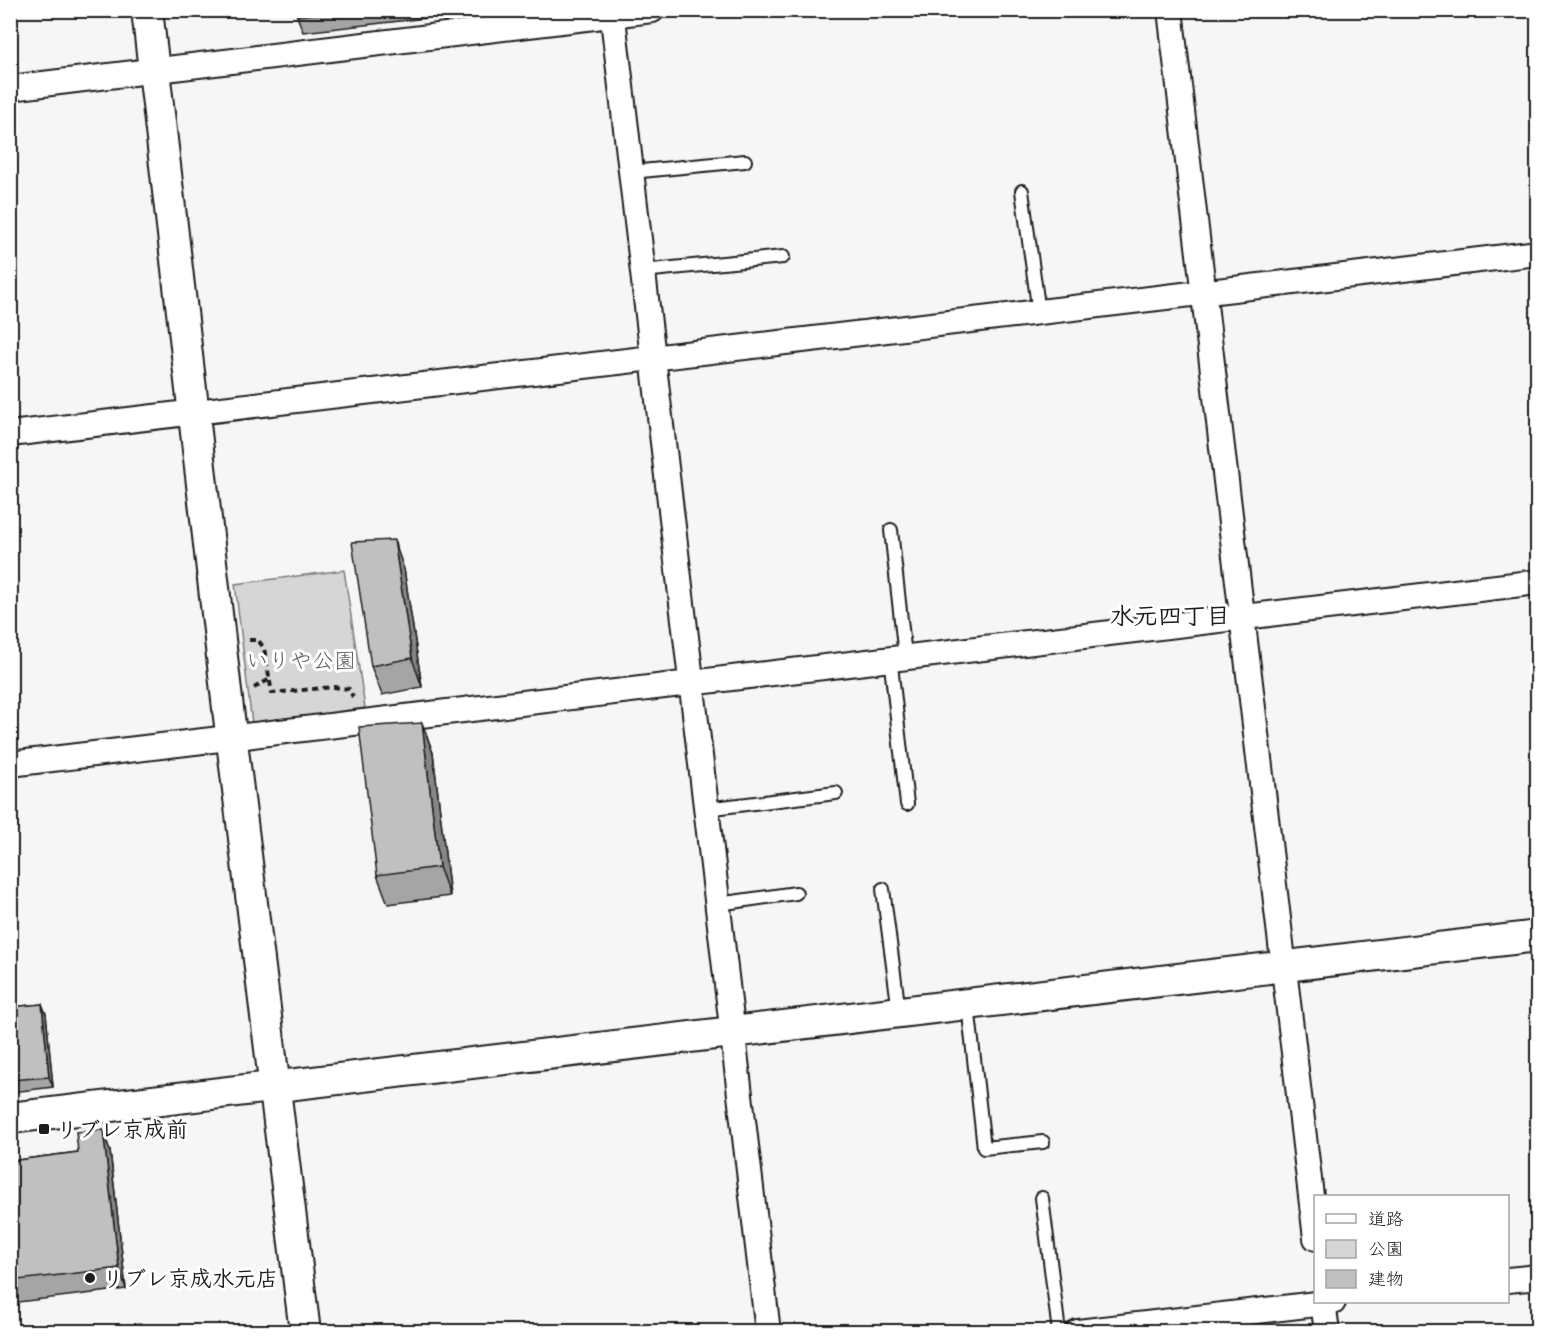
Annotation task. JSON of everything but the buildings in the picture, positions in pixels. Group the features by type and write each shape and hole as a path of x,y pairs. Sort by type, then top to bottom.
{"street":[{"path":"147,10 273,1087 305,1332"},
{"path":"10,88 652,10"},
{"path":"1170,10 1314,1222"},
{"path":"613,13 690,684 734,1030 768,1332"},
{"path":"10,435 1538,253"},
{"path":"10,764 1538,582"},
{"path":"10,1118 1538,936"},
{"path":"1509,1280 1538,1277"},
{"path":"1078,1332 1319,1303"},
{"path":"1327,1303 1327,1332"}],"lane":[{"path":"631,172 745,161"},
{"path":"1022,191 1039,313"},
{"path":"642,271 783,257"},
{"path":"891,530 907,804"},
{"path":"706,809 836,793"},
{"path":"883,889 899,1012"},
{"path":"718,904 796,893"},
{"path":"968,1003 984,1148 1043,1142"},
{"path":"1042,1198 1059,1332"}],"path":[{"path":"221,642 258,640 264,648 272,693 334,687 349,689 363,723"}],"green space":[{"name":"いりや公園","path":"344,570 365,708 252,724 235,584"}],"place":[{"name":"リブレ京成前","path":"44,1129"},
{"name":"リブレ京成水元店","path":"90,1278"}],"district":[{"name":"水元四丁目","path":"1170,616"}]}
